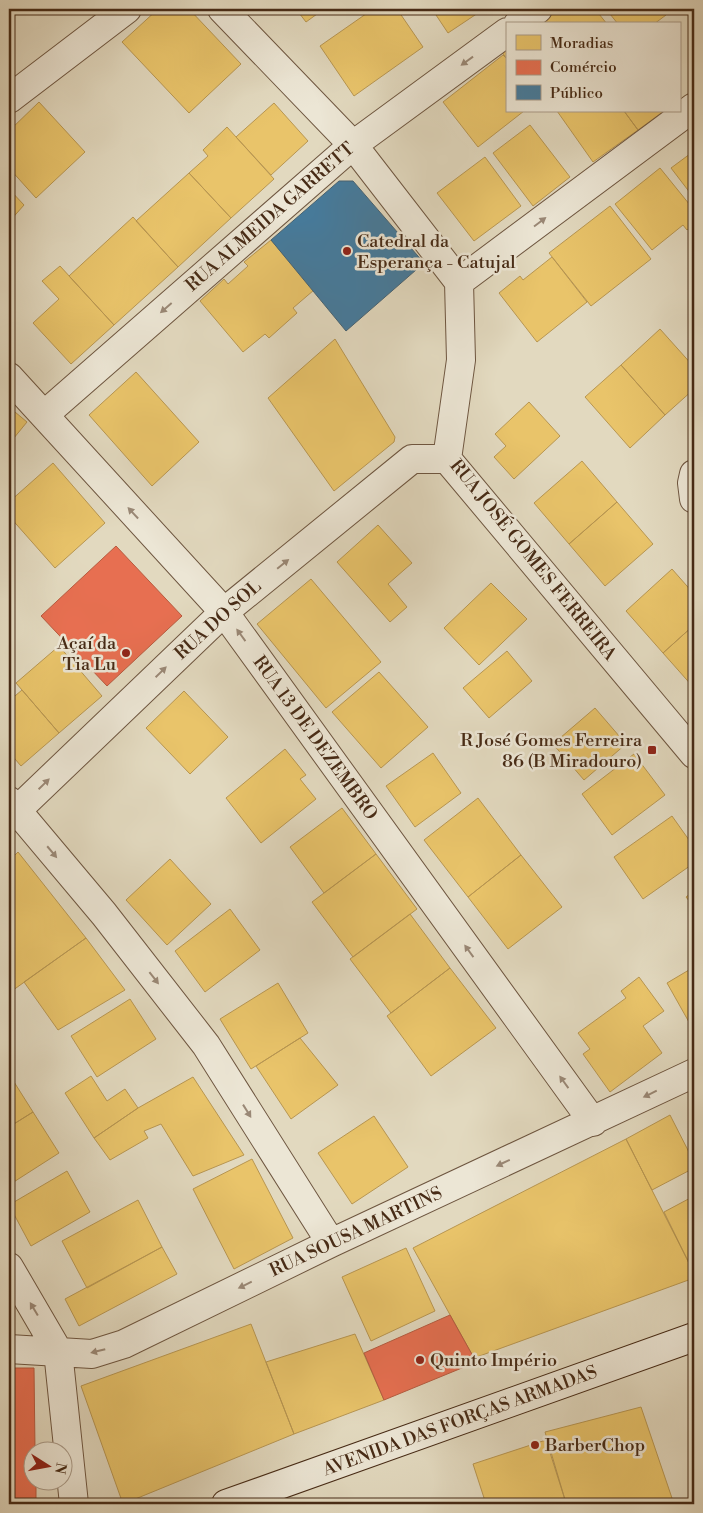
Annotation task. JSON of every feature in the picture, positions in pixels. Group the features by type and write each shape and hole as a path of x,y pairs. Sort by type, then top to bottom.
{"street":[{"path":"9,99 127,9"},
{"path":"222,9 353,145 459,282 694,108"},
{"path":"521,22 538,9"},
{"name":"RUA ALMEIDA GARRETT","path":"44,415 353,145 506,33"},
{"name":"RUA JOSÉ GOMES FERREIRA","path":"459,282 461,360 447,459 694,754"},
{"name":"RUA 13 DE DEZEMBRO","path":"9,376 224,612 593,1122"},
{"name":"RUA DO SOL","path":"11,810 224,612 412,459 447,459"},
{"path":"694,474 694,499"},
{"path":"11,810 104,914 206,1045 331,1243"},
{"name":"RUA SOUSA MARTINS","path":"9,1349 92,1354 124,1344 331,1243 593,1122 694,1073"},
{"path":"9,1267 58,1351 74,1504"},
{"name":"AVENIDA DAS FORÇAS ARMADAS","path":"226,1504 694,1337"}],"building: Moradias":[{"path":"158,9 189,9 241,64 189,113 122,42"},
{"path":"296,9 324,9 306,22"},
{"path":"373,9 397,9 423,47 354,96 320,46"},
{"path":"432,9 484,9 448,33"},
{"path":"555,9 595,9 605,22 539,22"},
{"path":"606,9 661,9 666,15 657,22 616,22"},
{"path":"506,47 506,58 501,51"},
{"path":"503,55 506,58 506,112 523,112 478,147 443,102"},
{"path":"39,102 85,152 36,198 9,168 9,131"},
{"path":"274,103 308,141 271,175 236,137"},
{"path":"558,112 625,112 638,130 593,162"},
{"path":"625,112 663,112 638,130"},
{"path":"530,125 570,177 533,206 493,153"},
{"path":"227,127 274,179 231,218 189,173 208,156 203,150"},
{"path":"694,151 694,198 671,168"},
{"path":"485,157 521,206 474,241 437,193"},
{"path":"660,168 694,210 694,224 687,230 683,225 652,250 615,204"},
{"path":"189,173 231,218 178,267 136,221"},
{"path":"9,189 24,205 9,222"},
{"path":"610,206 651,259 591,306 549,253"},
{"path":"133,217 178,267 114,325 69,276"},
{"path":"271,240 314,290 293,308 297,313 269,338 265,334 243,352 200,301 224,279 228,284 248,266 244,262"},
{"path":"552,257 587,302 537,342 499,293 520,276 523,280"},
{"path":"60,266 114,325 71,364 33,323 59,299 42,281"},
{"path":"660,329 694,367 694,389 665,415 621,365"},
{"path":"335,339 395,437 394,442 334,491 268,398"},
{"path":"621,365 665,415 630,448 585,397"},
{"path":"136,372 199,442 152,486 89,415"},
{"path":"529,402 560,436 514,479 494,457 506,446 495,434"},
{"path":"9,407 27,422 9,444"},
{"path":"582,461 617,502 569,544 534,503"},
{"path":"53,463 105,523 55,568 9,516 9,502"},
{"path":"617,502 653,544 605,586 569,544"},
{"path":"378,525 412,563 388,584 407,607 390,622 337,562"},
{"path":"672,569 694,594 694,625 663,653 626,611"},
{"path":"311,579 381,662 326,708 257,624"},
{"path":"491,583 527,619 479,665 444,628"},
{"path":"694,625 694,688 663,653"},
{"path":"59,646 102,696 59,733 16,683"},
{"path":"507,651 532,681 489,718 463,688"},
{"path":"379,672 428,727 381,768 332,712"},
{"path":"22,690 59,733 21,766 9,752 9,701"},
{"path":"184,691 228,737 190,774 146,728"},
{"path":"595,708 626,744 584,780 553,744"},
{"path":"285,749 306,775 300,779 316,799 261,843 226,798"},
{"path":"433,753 461,793 415,827 386,786"},
{"path":"634,754 665,795 612,835 582,794"},
{"path":"478,798 521,855 468,897 424,840"},
{"path":"342,808 376,854 324,893 290,847"},
{"path":"672,816 694,847 694,863 643,899 614,857"},
{"path":"18,852 86,938 9,993 9,861"},
{"path":"376,854 417,909 353,957 312,902"},
{"path":"521,855 562,907 508,949 468,897"},
{"path":"170,859 211,904 167,945 126,900"},
{"path":"694,891 694,907 686,897"},
{"path":"230,909 260,950 205,992 175,951"},
{"path":"410,914 450,968 391,1013 350,959"},
{"path":"86,938 125,990 58,1030 24,982"},
{"path":"694,967 694,1031 667,983"},
{"path":"450,968 496,1028 431,1076 387,1016"},
{"path":"639,977 664,1011 643,1026 662,1053 610,1092 583,1054 590,1049 578,1033 626,998 621,991"},
{"path":"278,983 308,1033 251,1069 220,1019"},
{"path":"130,999 156,1039 97,1077 71,1036"},
{"path":"300,1038 338,1085 291,1119 256,1066"},
{"path":"9,1074 33,1112 9,1127"},
{"path":"91,1076 107,1101 125,1089 138,1108 94,1138 65,1093"},
{"path":"193,1077 244,1155 193,1176 161,1124 144,1131 148,1138 110,1160 94,1138 138,1108"},
{"path":"33,1112 59,1153 9,1185 9,1127"},
{"path":"670,1115 694,1162 694,1168 652,1190 626,1139"},
{"path":"374,1116 408,1167 352,1204 318,1153"},
{"path":"626,1139 694,1273 694,1278 474,1358 413,1248"},
{"path":"252,1159 293,1238 234,1269 193,1189"},
{"path":"67,1171 90,1212 31,1246 9,1205"},
{"path":"694,1196 694,1271 693,1271 664,1212"},
{"path":"138,1200 162,1247 87,1288 62,1241"},
{"path":"162,1247 177,1274 79,1326 65,1299"},
{"path":"406,1248 435,1311 371,1341 342,1277"},
{"path":"251,1324 294,1434 123,1504 81,1386"},
{"path":"355,1334 384,1400 294,1434 266,1362"},
{"path":"641,1407 674,1504 563,1504 566,1503 545,1432"},
{"path":"546,1440 566,1503 486,1504 473,1464"}],"building: Comércio":[{"path":"116,546 182,616 107,686 41,616"},
{"path":"450,1315 474,1358 474,1363 384,1400 364,1353"},
{"path":"9,1368 34,1368 35,1440 22,1440 22,1490 36,1490 36,1504 9,1504"}],"building: Público":[{"name":"Catedral da Esperança - Catujal","path":"339,181 353,181 424,263 346,331 271,240"}],"place":[{"name":"Catedral da Esperança - Catujal","path":"347,251"},
{"name":"Açaí da Tia Lu","path":"126,653"},
{"name":"R José Gomes Ferreira 86 (B Miradouro)","path":"652,750"},
{"name":"Quinto Império","path":"420,1360"},
{"name":"BarberChop","path":"535,1445"}]}
